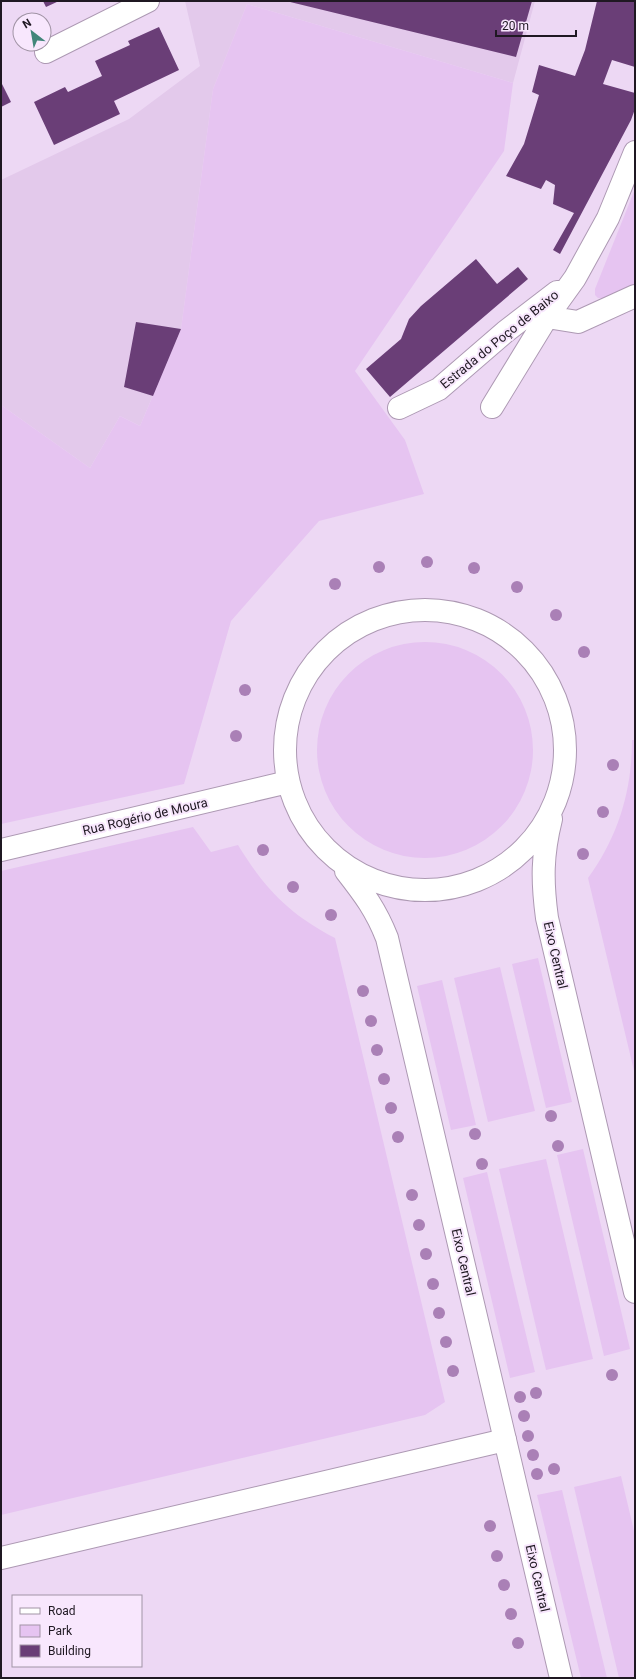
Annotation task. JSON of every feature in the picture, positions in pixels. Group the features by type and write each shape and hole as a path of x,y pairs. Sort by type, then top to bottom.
{"main road":[{"path":"52,49 148,1"},
{"path":"492,407 547,317 575,278 608,218 635,152"},
{"name":"Estrada do Poço de Baixo","path":"399,408 439,388 505,332 575,278"},
{"path":"547,317 578,322 635,296"},
{"path":"420,610 460,614 478,621 513,641 528,654 550,687 558,706 563,725 565,745 564,765 554,804 534,838 504,865 487,875 449,888 423,890 390,886 371,880 336,860 309,830 299,813 288,782 284,755 285,735 295,697 304,679 316,662 329,648 344,635 380,617 400,612 420,610"},
{"name":"Rua Rogério de Moura","path":"1,850 288,782"},
{"name":"Eixo Central","path":"554,804 547,835 543,864 543,890 547,918 635,1292"},
{"name":"Eixo Central","path":"336,860 365,896 379,917 387,938 561,1678"},
{"path":"1,1558 506,1440"}],"shaded area":[{"path":"185,1 535,1 513,83 247,4 213,89 181,329 140,426 120,416 90,468 1,405 1,180 129,119 200,66"}],"green space":[{"path":"247,4 513,83 504,151 355,371 405,440 424,494 319,521 231,621 184,784 1,824 1,405 90,468 120,416 140,426 181,329 213,89"},
{"path":"635,189 635,284 606,298 598,298 595,295 595,289"},
{"path":"425,642 446,644 466,650 485,660 501,674 515,690 525,709 531,729 533,750 531,771 525,791 515,810 501,826 485,840 466,850 446,856 425,858 404,856 384,850 365,840 349,826 335,810 325,791 319,771 317,750 319,729 325,709 335,690 349,674 365,660 384,650 404,644"},
{"path":"632,740 635,740 635,1075 588,878 608,846 621,813 629,777"},
{"path":"193,827 211,852 238,845 258,875 279,899 304,920 335,938 445,1402 425,1415 1,1515 1,871"},
{"path":"538,958 572,1102 546,1108 512,964"},
{"path":"500,967 535,1111 488,1122 454,978"},
{"path":"442,980 476,1125 451,1130 417,986"},
{"path":"583,1149 630,1349 604,1356 557,1155"},
{"path":"546,1159 593,1359 546,1370 499,1169"},
{"path":"487,1172 535,1372 510,1378 463,1178"},
{"path":"621,1476 635,1535 635,1678 619,1678 574,1487"},
{"path":"562,1490 607,1678 581,1678 537,1495"}],"building":[{"path":"43,1 59,1 46,7"},
{"path":"286,1 532,1 516,57"},
{"path":"597,1 635,1 635,67 612,60 603,84 635,93 635,109 631,120 560,254 553,250 574,213 553,204 555,185 546,180 541,189 506,176 524,144 539,95 532,92 539,65 575,76 585,50"},
{"path":"159,27 179,70 114,101 120,114 54,145 34,102 65,87 68,92 102,76 95,61 130,45 128,41"},
{"path":"1,82 11,102 1,107"},
{"path":"476,259 497,284 518,267 528,279 390,397 366,369 401,339 409,319 421,306"},
{"path":"136,322 181,329 153,396 124,387"}]}
